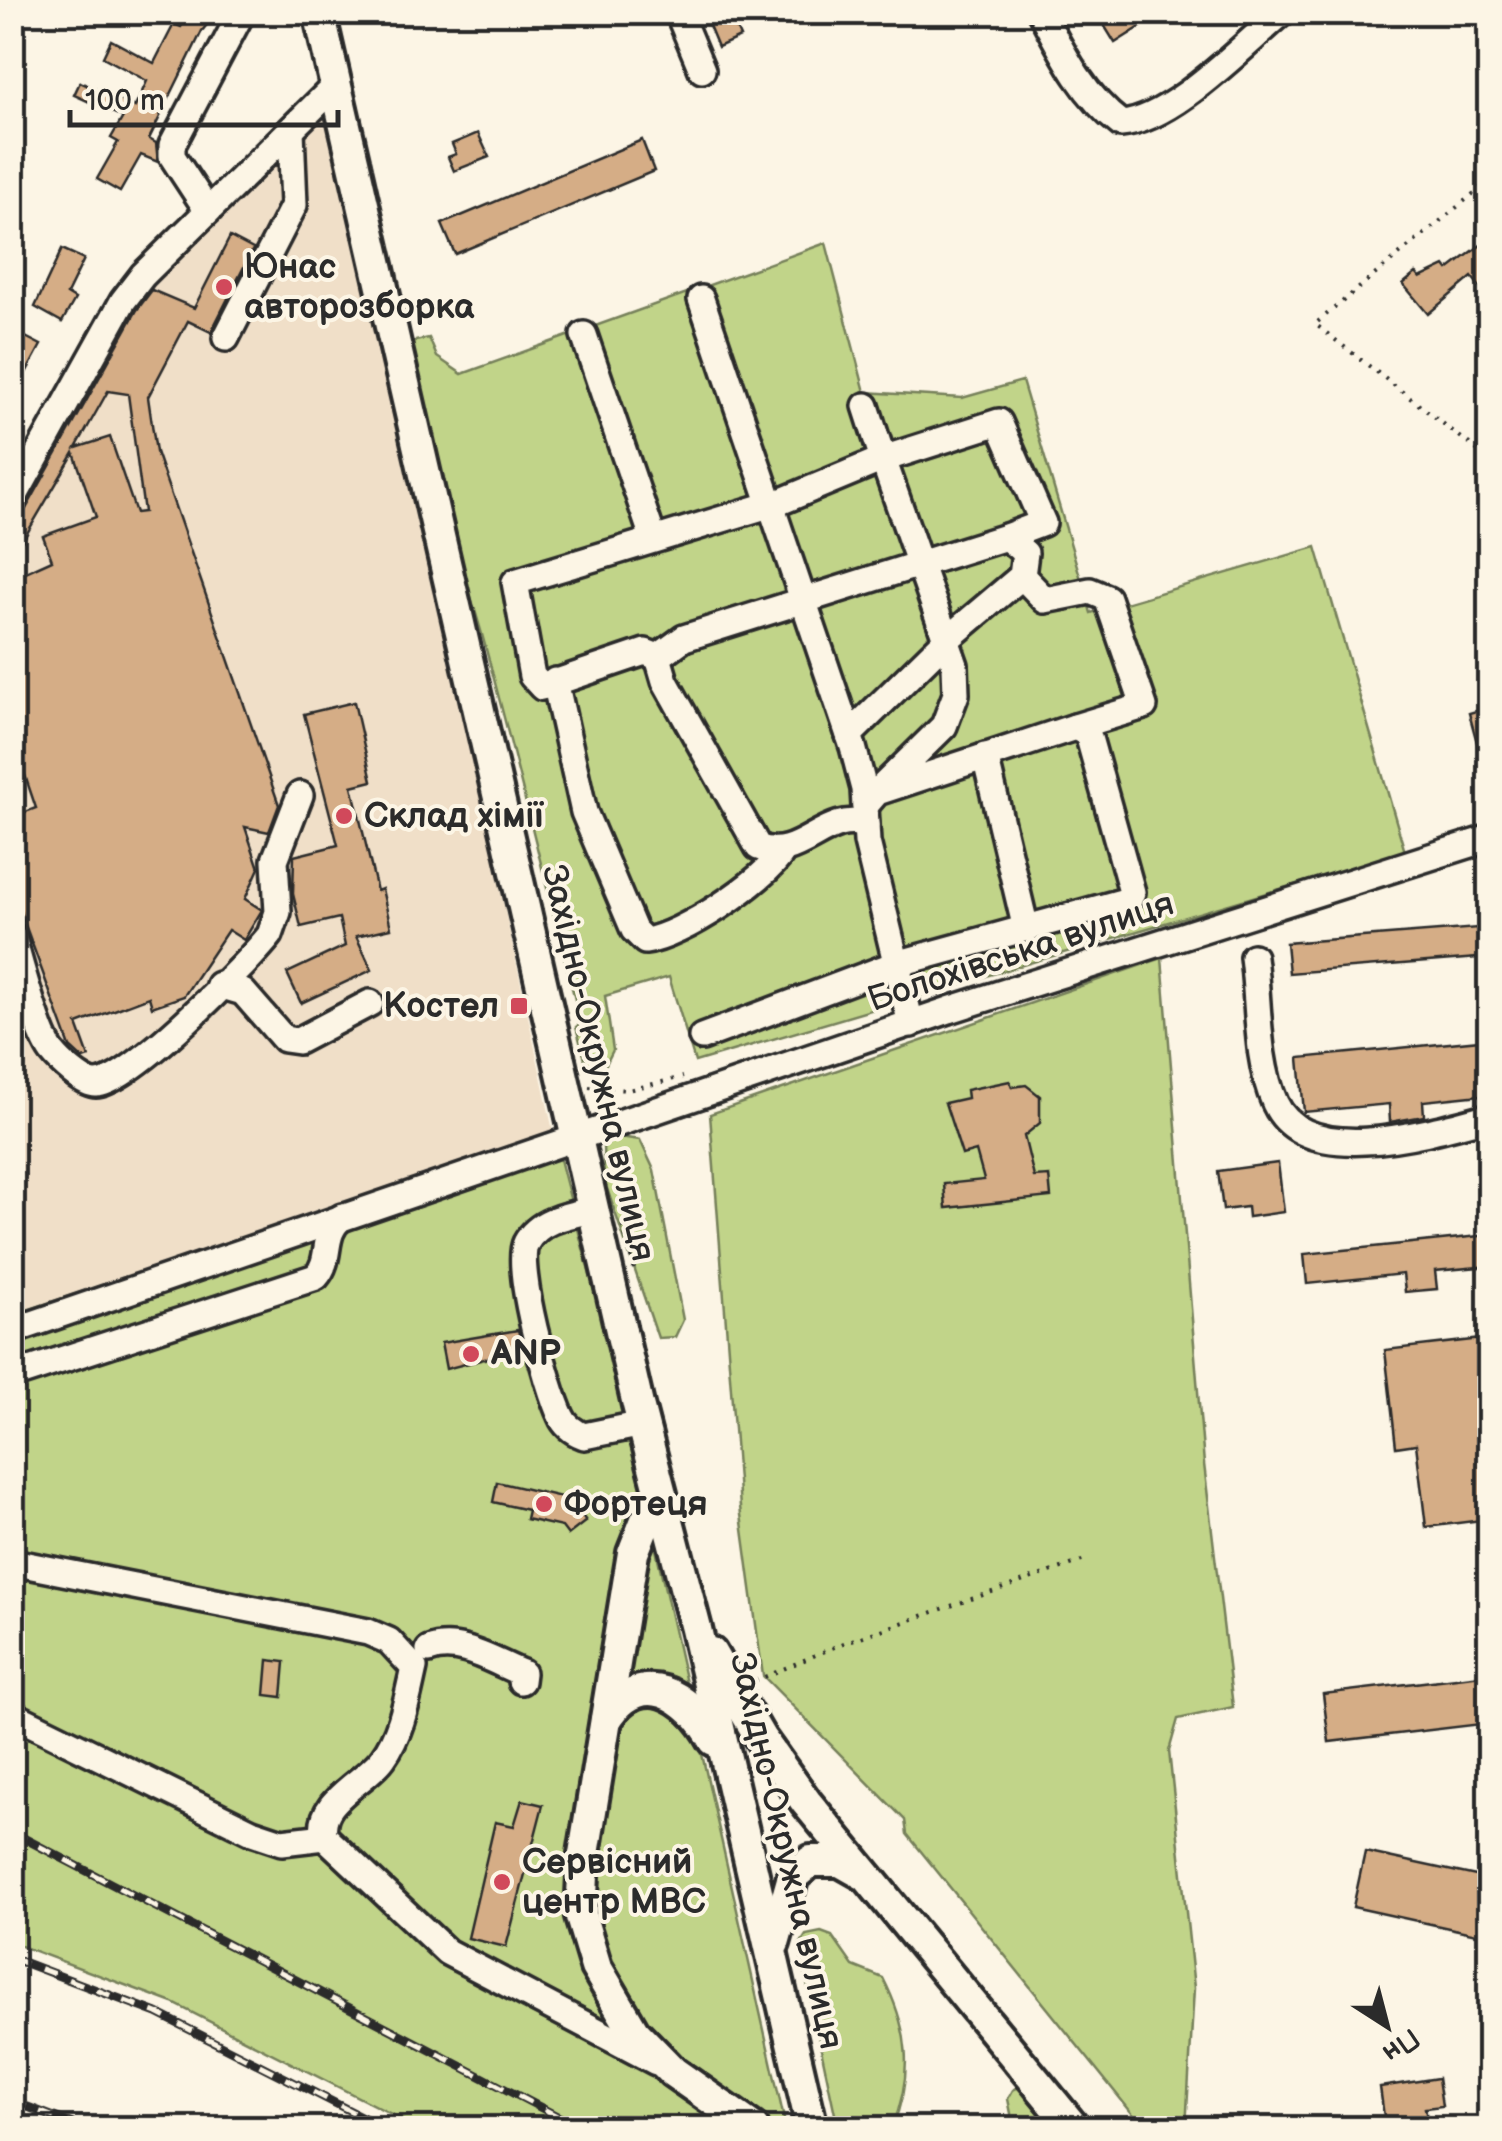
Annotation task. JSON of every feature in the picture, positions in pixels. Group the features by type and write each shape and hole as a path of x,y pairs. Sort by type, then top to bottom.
{"main road":[{"name":"Західно-Окружна вулиця","path":"319,12 577,1138 606,1212 643,1424 696,1629 812,2128"},
{"path":"667,1514 646,1520 637,1540 580,1886 586,1942 604,1983 634,2032 674,2072 753,2128"},
{"path":"696,1629 806,1802 1074,2128"},
{"path":"606,1720 613,1708 639,1692 671,1693 698,1714 727,1769"},
{"path":"772,1956 793,1876 811,1861 840,1861 858,1869 888,1900"}],"street":[{"path":"208,211 172,156 172,145 242,12"},
{"path":"678,12 702,70"},
{"path":"1041,12 1079,79 1099,107 1121,124 1139,123 1188,92 1283,12"},
{"path":"12,502 124,300 142,275 335,86"},
{"path":"226,338 294,204 291,130"},
{"path":"701,299 806,600 848,735 869,808 910,1024"},
{"path":"584,335 653,538"},
{"path":"866,406 917,564 955,665 952,712 944,726 869,808"},
{"path":"999,422 1043,523 684,638 658,656 645,652 542,688 532,676 515,582 770,504 883,459 999,422"},
{"path":"848,735 944,641 1022,576 1024,553 1006,537"},
{"path":"555,681 584,812 634,930 645,941 677,928 740,891 772,870 783,851 869,808 986,756 1144,706 1107,598 1090,590 1045,600 1022,576"},
{"path":"658,656 665,681 742,823 758,847 783,851"},
{"path":"702,1036 896,964 1129,900 1132,892 1088,734 1075,727"},
{"path":"986,756 1026,930"},
{"path":"12,936 51,1052 95,1084 123,1076 270,935 278,912 275,860 300,795"},
{"name":"Болохівська вулиця","path":"12,1331 316,1235 342,1217 910,1024 1490,838"},
{"path":"1254,957 1268,1083 1282,1116 1296,1131 1338,1140 1411,1136 1490,1116"},
{"path":"218,986 243,992 284,1039 298,1041 370,1002"},
{"path":"606,1212 563,1216 534,1233 524,1246 526,1287 562,1418 584,1436 643,1424"},
{"path":"12,1376 311,1280 325,1264 316,1235"},
{"path":"12,1562 368,1632 389,1641 414,1668 398,1732 382,1759 333,1804 318,1831 282,1842 252,1832 12,1714"},
{"path":"429,1650 444,1644 474,1654 522,1673 521,1682"},
{"path":"318,1831 447,1952 674,2072"},
{"path":"576,2018 588,2016 601,2005 604,1983"}],"path":[{"path":"1490,180 1315,324 1490,460"},
{"path":"584,1087 628,1090 691,1075"},
{"path":"616,1088 618,1124"},
{"path":"606,1212 634,1269"},
{"path":"734,1693 764,1676 846,1642 1085,1560"}],"shaded area":[{"path":"330,104 554,1136 13,1315 13,520 146,283"}],"green space":[{"path":"826,243 865,392 962,398 1022,381 1091,613 1316,547 1405,852 695,1062 669,977 605,996 613,1050 601,1074 587,1067 576,1027 581,1023 508,734 430,454 411,342 429,338 437,357 462,374"},
{"path":"1162,958 1204,1464 1233,1707 1178,1719 1169,1751 1194,1988 1186,2128 1144,2128 907,1834 905,1820 763,1676 740,1507 710,1114"},
{"path":"554,1136 624,1407 786,2128 419,2128 173,2003 13,1943 12,1315"},
{"path":"619,1137 640,1140 654,1170 683,1320 675,1337 658,1338 604,1180 603,1144"},
{"path":"821,1932 832,1936 853,1966 883,1978 892,1997 903,2034 906,2070 892,2128 838,2128 799,1946 806,1935"},
{"path":"1023,2085 1066,2128 1014,2128 1008,2099 1013,2090"}],"building":[{"path":"190,12 217,12 202,31 149,139 156,143 158,162 141,155 120,192 97,179 118,142 111,138 123,117 74,95 80,82 135,107 147,81 103,57 111,40 154,63 174,24 181,27"},
{"path":"729,12 740,37 718,47 706,18"},
{"path":"1096,12 1138,12 1145,24 1115,43"},
{"path":"478,133 489,157 454,171 448,157 456,154 452,144"},
{"path":"642,140 654,171 455,254 442,224"},
{"path":"230,237 253,249 211,332 188,321 148,397 156,452 279,805 269,832 245,827 259,868 245,899 262,910 244,940 228,930 184,996 152,1007 149,997 77,1024 89,1057 83,1059 70,1047 12,889 12,817 36,808 12,737 12,578 52,560 43,536 96,517 74,453 12,559 12,520 26,509 137,310 152,290 194,308","holes":["108,391 128,394 144,512 136,513 110,437 76,448"]},
{"path":"1490,238 1490,300 1472,277 1428,314 1403,284 1416,273 1420,278 1445,266 1448,270"},
{"path":"62,249 84,259 67,294 75,299 62,322 35,307"},
{"path":"12,330 41,345 12,399"},
{"name":"Склад хімії","path":"354,702 372,781 352,786 377,891 382,889 391,928 356,936 372,970 301,1003 287,973 345,946 339,918 301,927 293,894 294,856 338,845 304,714"},
{"path":"1490,707 1490,771 1485,772 1469,713"},
{"path":"1490,927 1490,957 1289,973 1286,943"},
{"path":"1490,1039 1490,1094 1423,1101 1424,1116 1390,1122 1389,1104 1304,1112 1299,1058"},
{"path":"1010,1081 1012,1087 1026,1085 1040,1096 1040,1123 1024,1136 1034,1177 1049,1176 1051,1197 946,1208 944,1184 984,1180 976,1151 962,1155 945,1103 967,1098 966,1090"},
{"path":"1278,1163 1284,1212 1248,1217 1247,1207 1223,1210 1218,1171"},
{"path":"1490,1235 1490,1266 1435,1271 1437,1289 1405,1292 1403,1274 1307,1284 1304,1254"},
{"name":"ANP","path":"518,1330 523,1349 446,1369 441,1343"},
{"path":"1490,1338 1490,1519 1426,1527 1416,1444 1396,1447 1385,1350"},
{"path":"497,1482 570,1499 586,1521 568,1535 562,1527 526,1519 528,1510 493,1502"},
{"path":"268,1660 285,1662 282,1697 265,1695"},
{"path":"1490,1674 1490,1723 1329,1742 1323,1694"},
{"name":"Сервісний центр МВС","path":"522,1800 543,1805 506,1947 468,1938 495,1822 514,1826"},
{"path":"1365,1852 1490,1879 1490,1937 1353,1907"},
{"path":"1438,2078 1442,2106 1425,2108 1427,2118 1385,2124 1380,2087"}],"railway":[{"path":"12,1832 580,2128"},
{"path":"12,1958 157,2013 384,2128"},
{"path":"12,2101 83,2128"}],"place":[{"name":"Юнас авторозборка","path":"224,287"},
{"name":"Склад хімії","path":"344,816"},
{"name":"Костел","path":"519,1006"},
{"name":"ANP","path":"471,1354"},
{"name":"Фортеця","path":"544,1504"},
{"name":"Сервісний центр МВС","path":"502,1882"}]}
